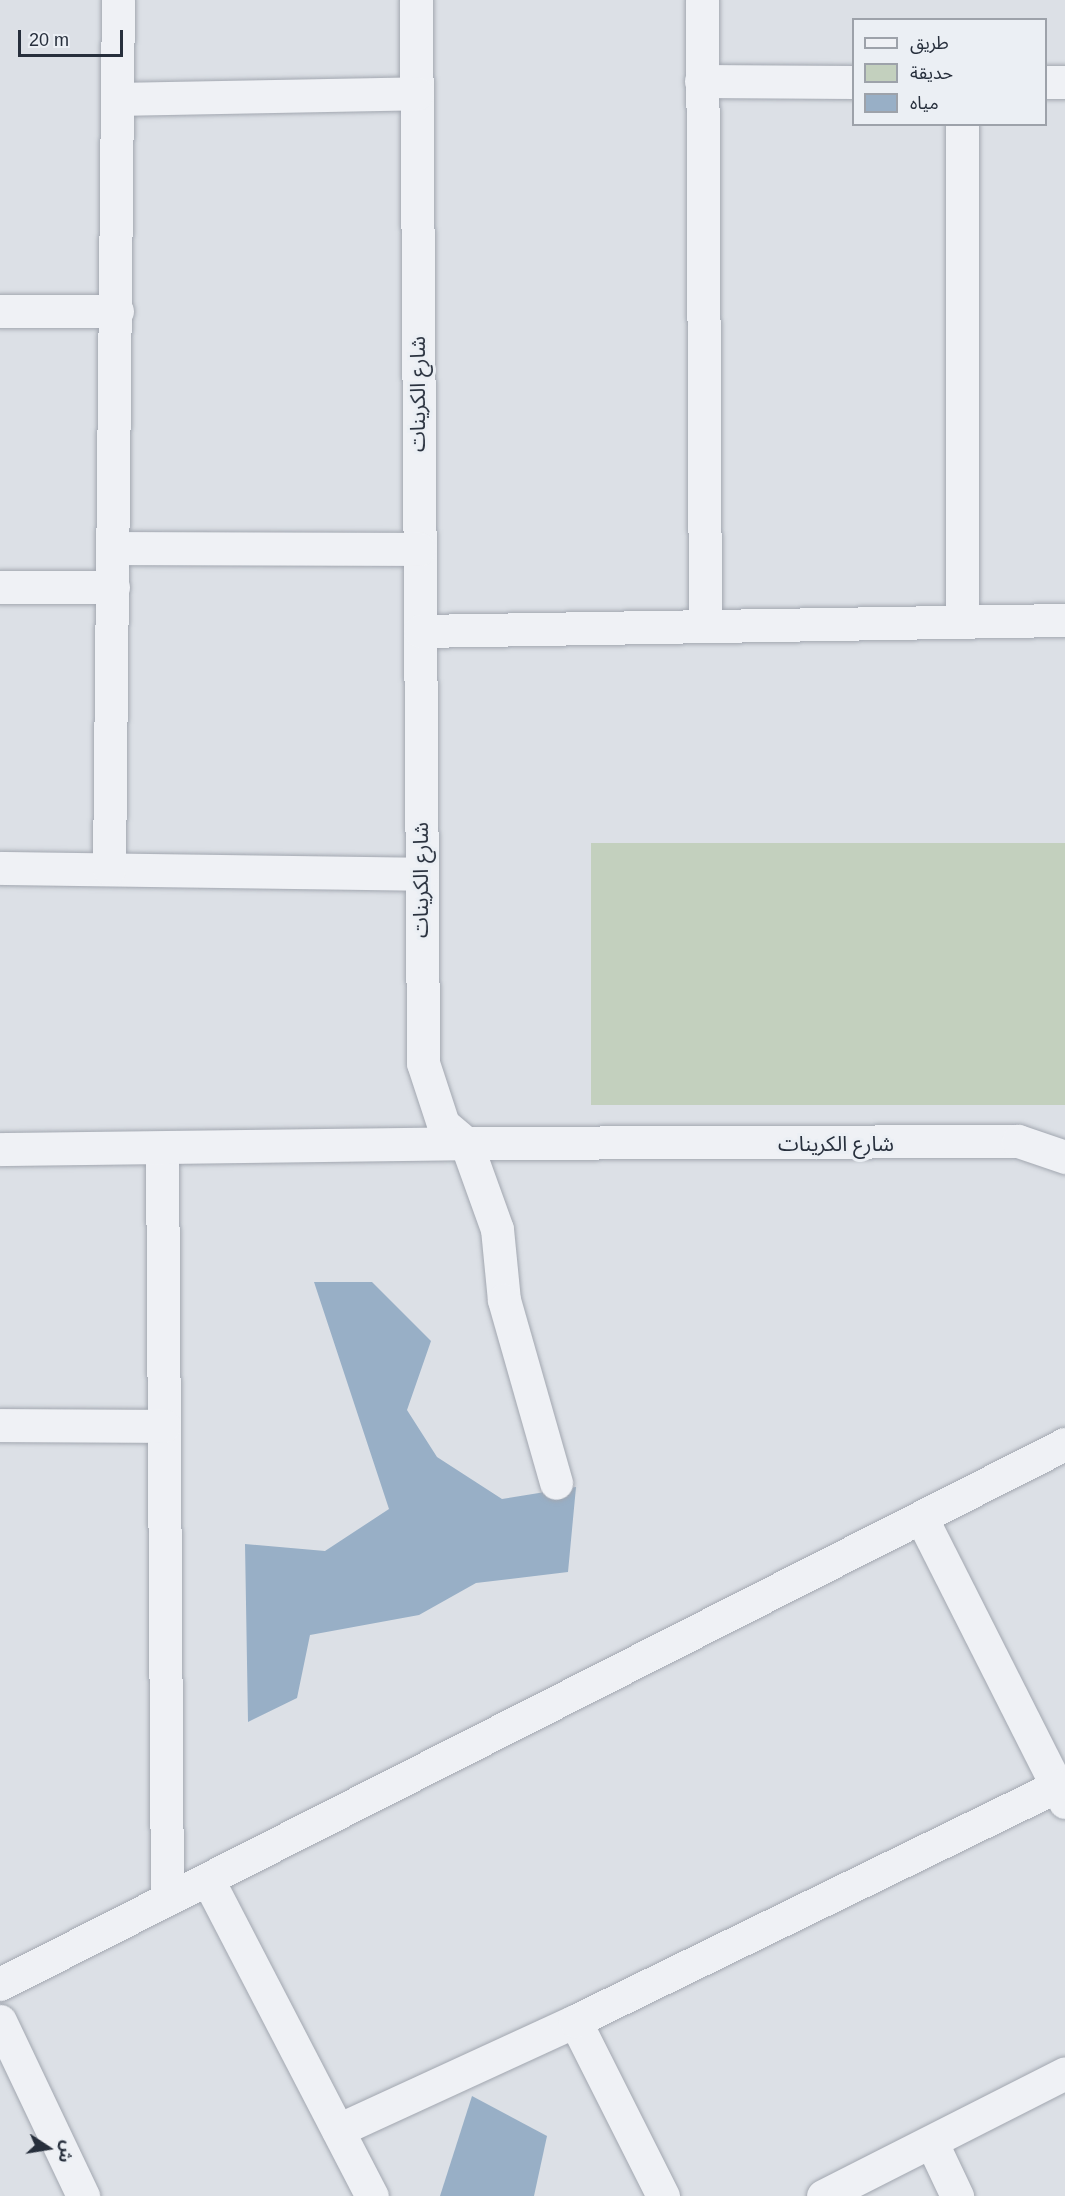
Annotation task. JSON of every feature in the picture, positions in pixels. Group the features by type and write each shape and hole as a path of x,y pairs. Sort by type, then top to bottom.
{"street":[{"path":"109,869 117,311 118,0"},
{"name":"شارع الکرينات","path":"416,0 423,1063 443,1125 466,1143 1018,1141 1065,1157"},
{"path":"702,0 705,626"},
{"path":"701,81 852,81"},
{"path":"1047,82 1065,82"},
{"path":"118,99 417,93"},
{"path":"962,622 963,126"},
{"path":"0,311 117,311"},
{"path":"114,548 419,549"},
{"path":"0,587 113,587"},
{"path":"420,631 1065,620"},
{"path":"0,868 421,874"},
{"path":"0,1149 466,1143 497,1229 504,1299 556,1483"},
{"path":"162,1148 167,1899"},
{"path":"0,1425 164,1426"},
{"path":"0,1984 922,1519 1065,1444"},
{"path":"338,2130 1061,1794 922,1519"},
{"path":"208,1880 372,2196"},
{"path":"0,2021 83,2196"},
{"path":"575,2021 663,2196"},
{"path":"823,2196 932,2143 1065,2073"},
{"path":"932,2143 957,2196"}],"green space":[{"path":"591,843 1065,843 1065,1105 591,1105"}],"water":[{"path":"314,1282 372,1282 431,1341 407,1410 437,1457 502,1499 576,1487 568,1572 476,1583 419,1615 310,1635 297,1698 248,1722 245,1544 325,1551 389,1509"},
{"path":"472,2096 547,2136 534,2196 440,2196"}]}
